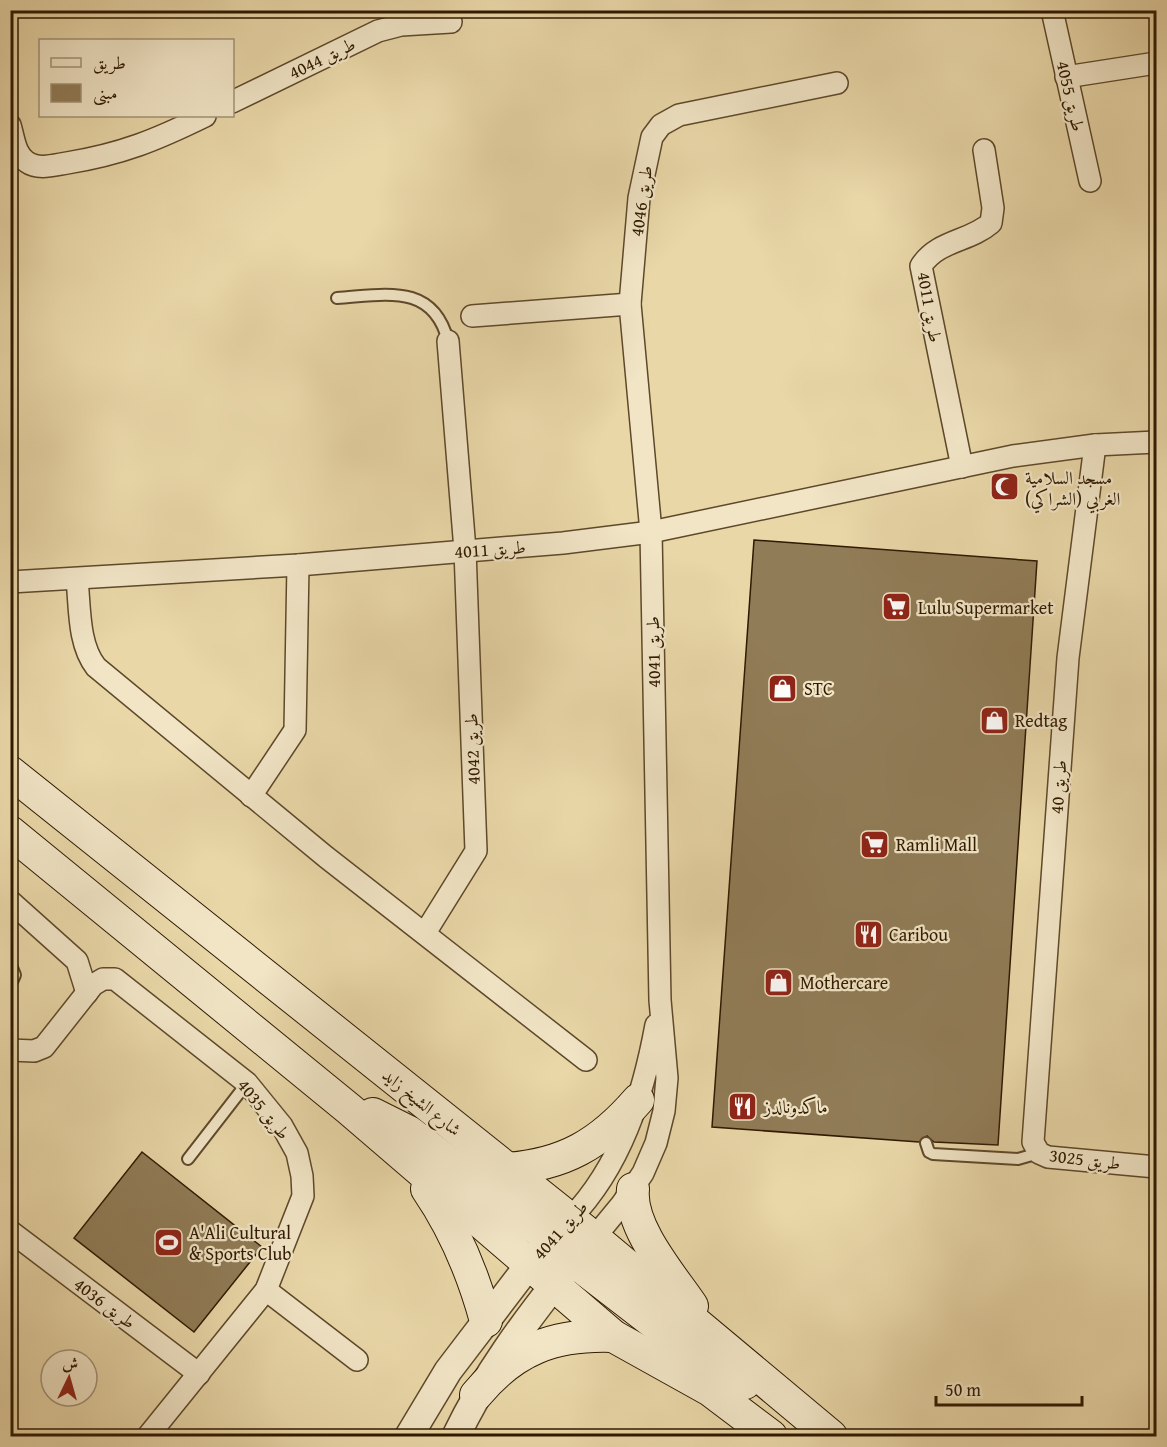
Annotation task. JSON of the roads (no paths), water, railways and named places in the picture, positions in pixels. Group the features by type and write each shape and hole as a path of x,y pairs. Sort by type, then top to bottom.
{"main road":[{"name":"شارع الشيخ زايد","path":"10,772 505,1169 572,1239 712,1337 831,1437"},
{"path":"10,832 349,1109 614,1336 710,1390 771,1437"},
{"path":"505,1169 555,1162 575,1153 608,1130 638,1100"},
{"path":"349,1109 381,1117 409,1132 572,1239 698,1356 794,1406"},
{"path":"407,1159 453,1231 474,1278 486,1321"},
{"path":"633,1189 633,1210 640,1226 712,1337"},
{"path":"529,1264 547,1256 565,1257 572,1239"},
{"path":"476,1395 496,1371 535,1349 554,1341 583,1335 614,1336"}],"street":[{"name":"طريق 4055","path":"1052,10 1090,181"},
{"name":"طريق 4044","path":"234,101 378,31 401,25 451,22"},
{"path":"1066,77 1156,63"},
{"name":"طريق 4046","path":"630,304 639,198 652,137 661,125 679,115 837,83"},
{"path":"10,126 18,153 26,162 37,167 94,158 134,148 204,117"},
{"name":"طريق 4011","path":"962,467 921,266 928,255 943,246 980,233 991,223 993,208 984,150"},
{"path":"472,316 630,304"},
{"name":"طريق 4041","path":"572,1239 633,1189 656,1143 664,1111 667,1078 660,1000 651,532 630,304"},
{"name":"طريق 4042","path":"425,933 476,852 465,550 448,341"},
{"name":"طريق 4011","path":"10,582 298,565 563,543 651,532 1013,456 1095,445 1156,442"},
{"name":"طريق 40","path":"1033,1130 1068,658 1095,445"},
{"path":"251,796 295,729 298,565"},
{"path":"77,579 84,641 96,667 251,796 586,1060"},
{"path":"10,901 78,961 87,993 44,1047 34,1051 10,1050"},
{"name":"طريق 4035","path":"87,993 97,981 115,979 247,1083 282,1126 297,1153 302,1176 303,1196 266,1290 148,1437"},
{"name":"طريق 4041","path":"456,1437 476,1395 514,1337 555,1285 572,1239 620,1147 646,1075 660,1000"},
{"name":"طريق 3025","path":"1033,1130 1033,1142 1039,1153 1062,1159 1156,1167"},
{"name":"طريق 4036","path":"10,1232 199,1374"},
{"name":"طريق 4041","path":"409,1437 448,1371 529,1264"},
{"path":"266,1290 357,1360"}],"lane":[{"path":"337,298 388,294 416,298 438,315 448,341"},
{"path":"10,963 15,975 10,986"},
{"path":"188,1159 247,1083"},
{"path":"926,1143 928,1152 938,1154 1018,1159 1039,1153"}],"place":[{"name":"مسجد السلامية الغربي (الشراكي)","path":"1004,487"},
{"name":"Lulu Supermarket","path":"897,607"},
{"name":"STC","path":"783,688"},
{"name":"Redtag","path":"994,720"},
{"name":"Ramli Mall","path":"875,844"},
{"name":"Caribou","path":"868,934"},
{"name":"Mothercare","path":"779,982"},
{"name":"ماكدونالدز","path":"743,1106"},
{"name":"A'Ali Cultural & Sports Club","path":"168,1242"}]}
